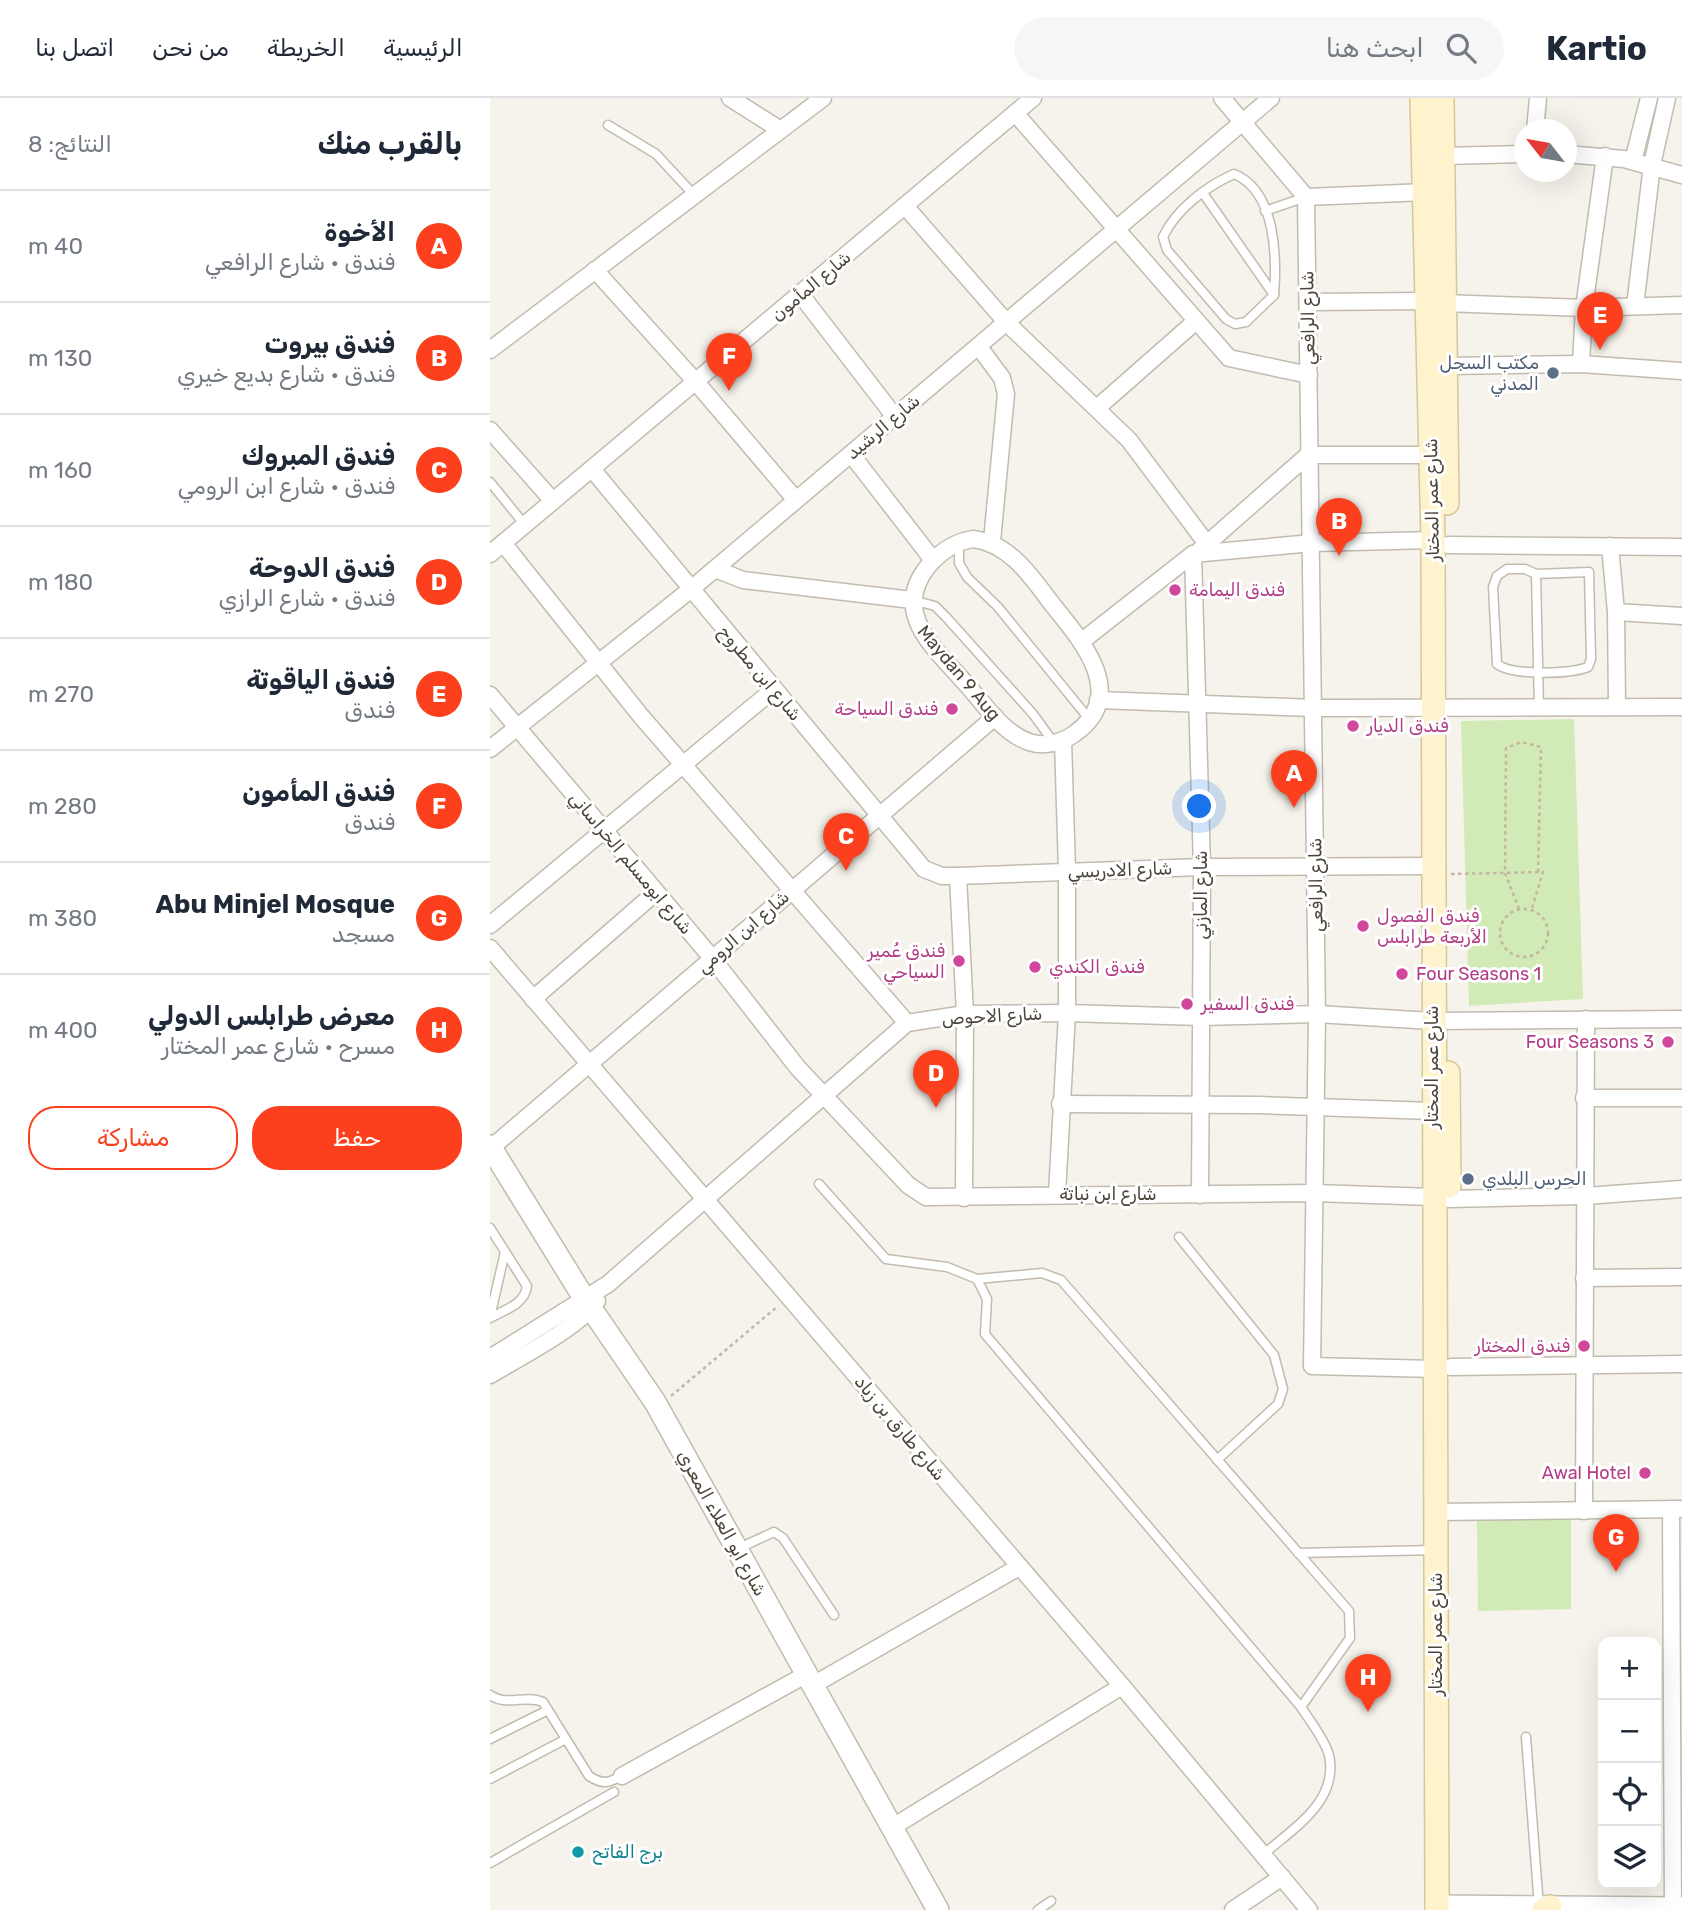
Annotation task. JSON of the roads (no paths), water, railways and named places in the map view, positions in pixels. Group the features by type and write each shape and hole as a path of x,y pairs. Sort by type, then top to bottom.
{"main road":[{"name":"شارع عمر المختار","path":"1422,98 1426,192 1437,302 1447,366 1440,543 1439,1021 1444,1908"},
{"name":"شارع عمر المختار","path":"1440,543 1431,455 1443,156 1442,98"},
{"name":"شارع عمر المختار","path":"1439,1021 1432,1111 1441,1198"},
{"name":"شارع عمر المختار","path":"1443,1512 1436,1550 1444,1908"}],"street":[{"path":"730,98 779,129"},
{"path":"490,350 823,98"},
{"name":"شارع المأمون","path":"490,554 1033,98"},
{"path":"1222,98 1306,197 1426,192"},
{"name":"شارع الرشيد","path":"490,749 690,590 1271,98"},
{"path":"1536,119 1538,98"},
{"path":"1633,161 1649,98"},
{"path":"1635,306 1652,165 1667,101 1682,108"},
{"path":"1015,113 1196,321 1235,361 1309,376"},
{"path":"1443,156 1514,154"},
{"path":"1577,155 1633,161 1682,175"},
{"path":"1581,364 1584,307 1605,156"},
{"name":"شارع الرافعي","path":"1306,197 1318,1014 1312,1366 1443,1368"},
{"path":"905,206 1007,323 1129,440 1198,550"},
{"path":"595,270 696,382 796,500"},
{"path":"801,295 895,417"},
{"path":"1308,302 1437,302 1584,307 1682,305"},
{"path":"1097,408 1196,321"},
{"path":"979,347 1002,378 1006,394 992,541"},
{"path":"1447,366 1581,364 1682,370"},
{"path":"490,430 554,501"},
{"path":"850,454 933,560"},
{"path":"1082,641 1198,550 1308,455 1431,455"},
{"name":"شارع ابن مطروح","path":"592,470 773,690 932,874"},
{"path":"715,569 743,580 912,600 918,582 933,560 959,542 973,539 992,541 1014,559 1082,641 1095,664 1098,700 1090,720 1058,742 1068,871 1066,1013 1057,1194"},
{"path":"490,1376 588,1304 907,1023 683,765 503,543"},
{"path":"1198,550 1312,544 1440,543 1682,547"},
{"path":"1610,546 1616,612 1617,707"},
{"name":"شارع المازني","path":"1198,550 1197,704 1202,867 1200,1195"},
{"name":"Maydan 9 Aug","path":"912,600 915,620 928,639 1008,730 1030,743 1058,742"},
{"path":"1616,612 1682,616"},
{"path":"490,925 773,690"},
{"name":"شارع ابومسلم الخراساني","path":"490,695 712,958 771,1036 825,1096"},
{"path":"1098,700 1314,708 1682,707"},
{"name":"شارع ابن الرومي","path":"491,1147 995,717"},
{"name":"شارع الادريسي","path":"932,874 958,876 1202,867 1316,866 1441,870"},
{"path":"958,876 965,1014 964,1198"},
{"path":"533,999 655,893"},
{"name":"شارع طارق بن زياد","path":"490,948 1122,1686 1309,1910"},
{"name":"شارع الاحوص","path":"907,1023 965,1014 1066,1013 1201,1017 1318,1014 1439,1021 1682,1019"},
{"path":"1584,1511 1586,1019"},
{"name":"شارع ابن نباتة","path":"825,1096 918,1193 926,1197 1314,1193 1441,1198 1586,1196 1682,1189"},
{"path":"1584,1098 1682,1098"},
{"path":"1060,1104 1317,1106 1432,1111"},
{"name":"شارع ابو العلاء المعري","path":"491,1147 588,1304 658,1407 938,1910"},
{"path":"1584,1278 1682,1276"},
{"path":"490,1358 588,1304"},
{"path":"1443,1368 1682,1364"},
{"path":"1443,1512 1677,1509 1676,1908 1444,1908"},
{"path":"622,1776 810,1680 1018,1567"},
{"path":"891,1828 1122,1686"},
{"path":"1233,1910 1282,1877"},
{"path":"1263,1910 1264,1889"}],"lane":[{"path":"608,125 656,154 695,196"},
{"path":"1234,174 1246,178 1259,194 1265,211 1276,256 1274,295 1246,322 1235,324 1226,318 1167,250 1163,237 1171,220 1217,181 1234,174"},
{"path":"1203,193 1274,295"},
{"path":"1265,211 1306,197"},
{"path":"490,482 525,525"},
{"path":"959,542 959,564 967,577 998,607 1090,720"},
{"path":"1507,569 1525,569 1536,574 1589,572 1591,659 1588,667 1577,671 1516,672 1504,670 1497,664 1493,587 1497,576 1507,569"},
{"path":"1536,574 1539,709"},
{"path":"912,600 935,606 1058,742"},
{"path":"819,1184 886,1259 947,1267 977,1279 1042,1273 1060,1280 1349,1611 1350,1638 1301,1707"},
{"path":"490,1228 527,1286 526,1295 520,1302 490,1317"},
{"path":"1179,1237 1274,1355 1283,1389 1278,1404 1217,1460"},
{"path":"490,1317 505,1252"},
{"path":"977,1279 987,1299 985,1334 1301,1707 1328,1754 1329,1786 1322,1801 1263,1855"},
{"path":"737,1549 774,1532 783,1538 834,1615"},
{"path":"1298,1553 1436,1550"},
{"path":"490,1695 508,1702 538,1700 548,1710 589,1776 599,1783 607,1783 622,1776"},
{"path":"490,1739 548,1710"},
{"path":"1526,1737 1544,1908"},
{"path":"490,1779 566,1739"},
{"path":"490,1863 614,1793"},
{"path":"1038,1910 1051,1901"}],"place":[{"name":"فندق الياقوتة","path":"1600,350"},
{"name":"مكتب السجل المدني","path":"1553,373"},
{"name":"فندق المأمون","path":"729,391"},
{"name":"فندق بيروت","path":"1339,556"},
{"name":"فندق اليمامة","path":"1175,590"},
{"name":"فندق السياحة","path":"952,709"},
{"name":"فندق الديار","path":"1353,726"},
{"name":"الأخوة","path":"1294,808"},
{"name":"فندق المبروك","path":"846,871"},
{"name":"فندق الفصول الأربعة طرابلس","path":"1363,926"},
{"name":"فندق عُُمير السياحي","path":"959,961"},
{"name":"فندق الكندي","path":"1035,967"},
{"name":"Four Seasons 1","path":"1402,974"},
{"name":"فندق السفير","path":"1187,1004"},
{"name":"Four Seasons 3","path":"1668,1042"},
{"name":"فندق الدوحة","path":"936,1108"},
{"name":"الحرس البلدي","path":"1468,1179"},
{"name":"فندق المختار","path":"1584,1346"},
{"name":"Awal Hotel","path":"1645,1473"},
{"name":"Abu Minjel Mosque","path":"1616,1572"},
{"name":"معرض طرابلس الدولي","path":"1368,1712"},
{"name":"برج الفاتح","path":"578,1852"}]}
